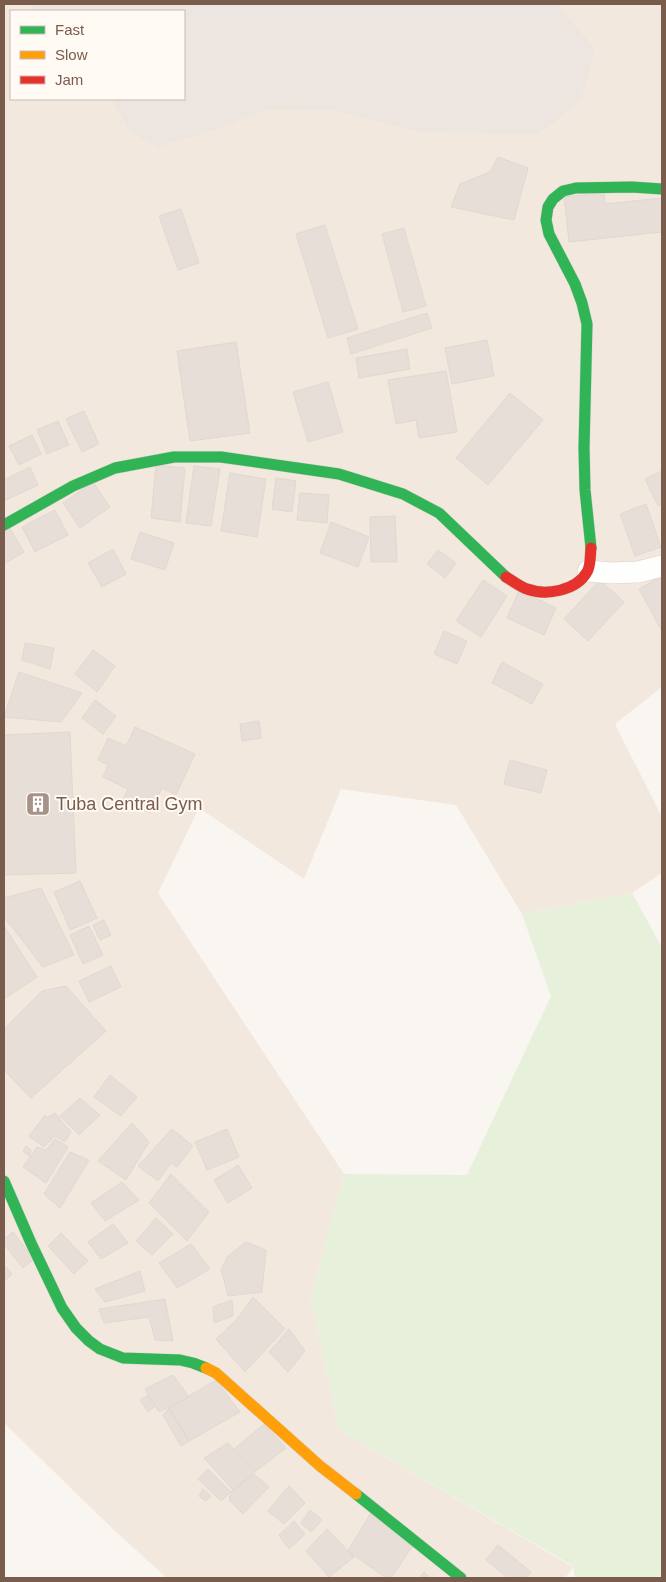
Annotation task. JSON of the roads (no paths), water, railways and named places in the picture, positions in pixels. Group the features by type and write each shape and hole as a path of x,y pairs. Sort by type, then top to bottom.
{"street":[{"path":"4,525 73,486 115,468 174,457 221,457 339,474 402,494 439,513 456,527 505,576 525,589 541,593 557,592 575,584 588,571 591,548 585,490 584,448 587,324 575,284 549,234 546,220 548,207 553,199 563,192 576,188 632,187 662,189"},
{"path":"588,571 612,573 638,572 662,566"},
{"path":"4,1181 30,1244 62,1308 76,1328 89,1341 106,1352 123,1358 180,1360 193,1363 216,1373 320,1466 461,1578"}],"place":[{"name":"Tuba Central Gym","path":"38,804"}]}
